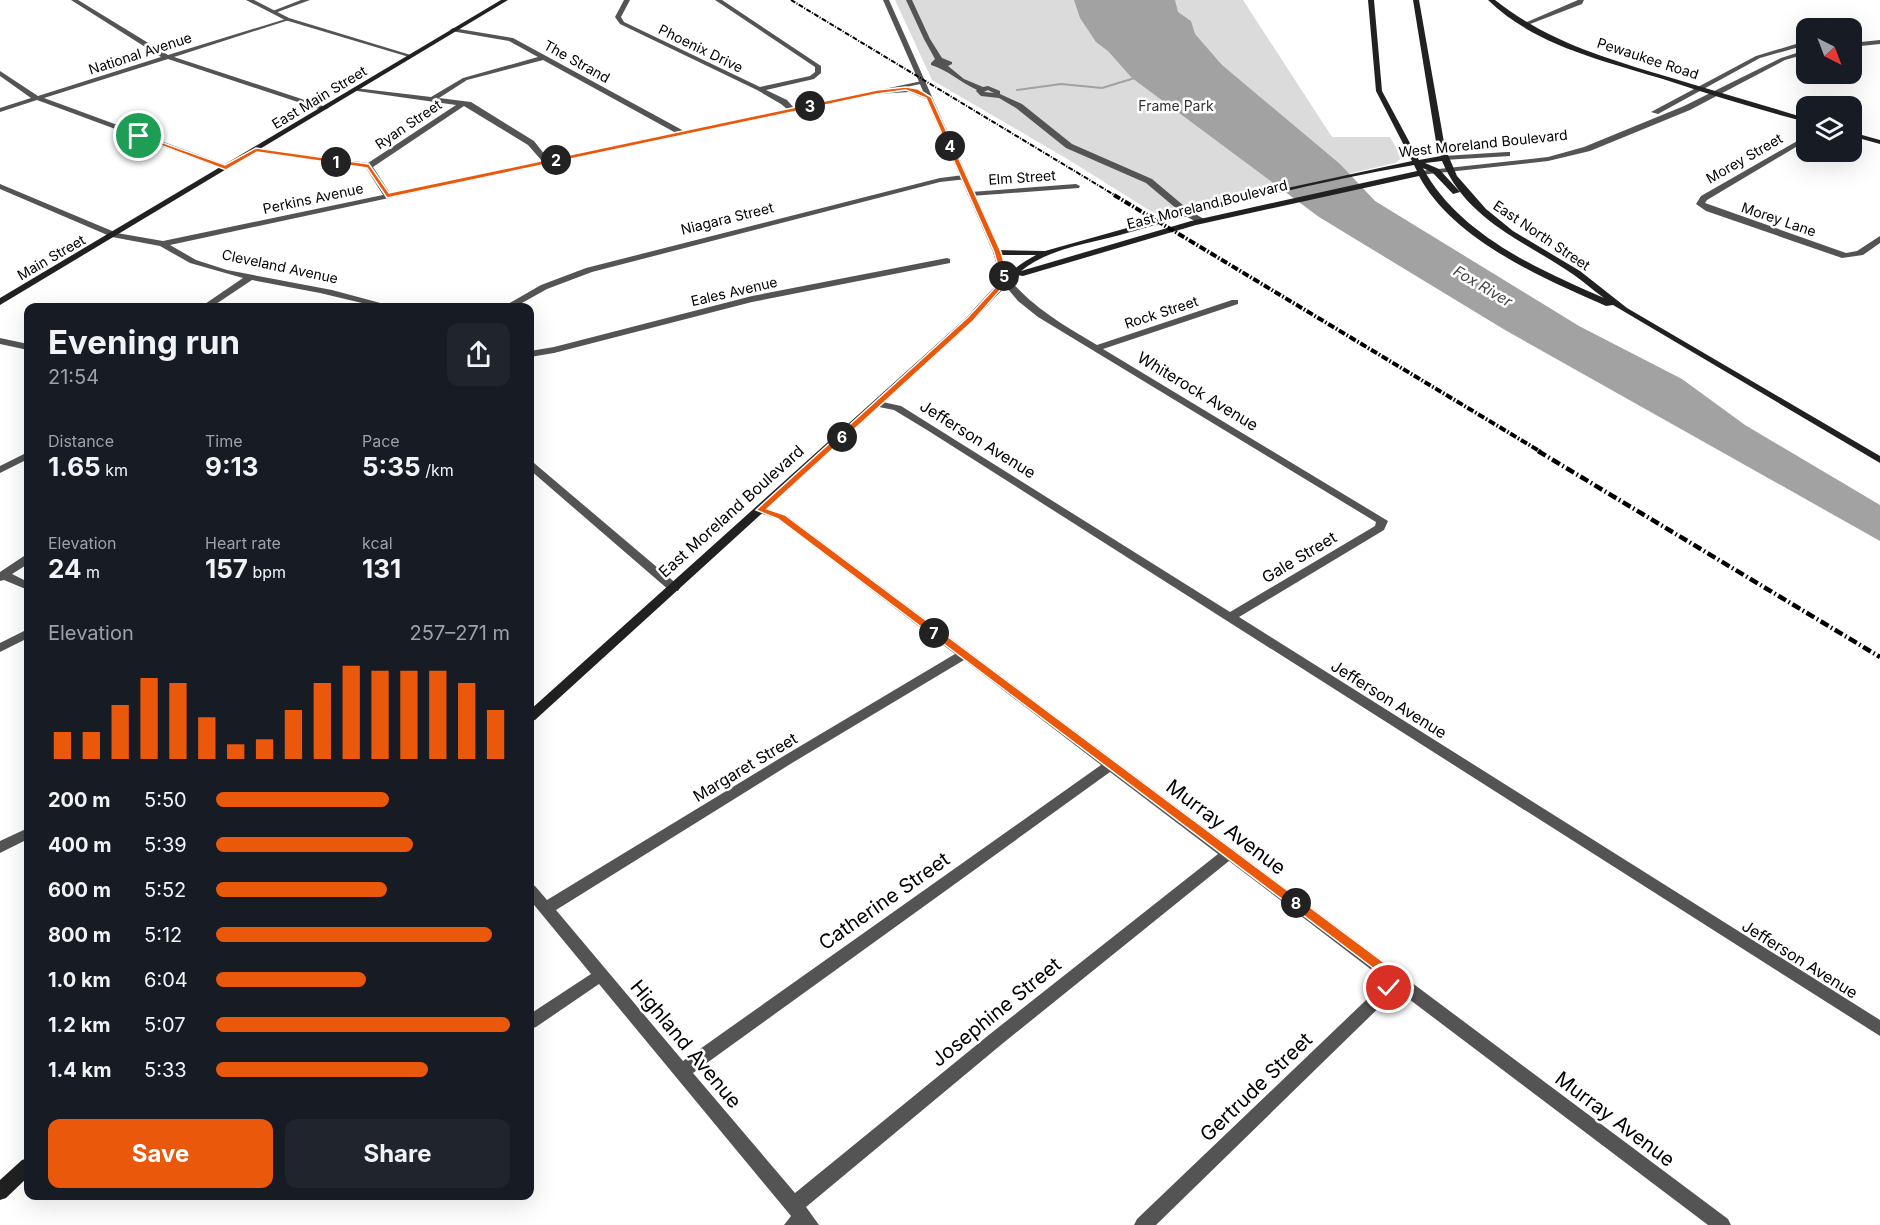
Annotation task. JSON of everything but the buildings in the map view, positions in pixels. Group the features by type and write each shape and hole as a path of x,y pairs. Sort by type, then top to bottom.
{"main road":[{"name":"East Main Street","path":"115,235 505,0"},
{"name":"East North Street","path":"1371,0 1379,91 1418,168 1433,190 1449,209 1480,237 1574,290 1624,310"},
{"name":"East North Street","path":"1416,0 1431,97 1444,158 1461,188 1494,221 1577,273 1624,310 1880,460"},
{"name":"Pewaukee Road","path":"1491,0 1523,25 1605,59 1796,117"},
{"path":"1862,137 1880,142"},
{"name":"West Moreland Boulevard","path":"1357,174 1418,168 1444,158"},
{"path":"1432,169 1444,158"},
{"path":"1418,168 1432,169 1474,213 1500,232 1529,245"},
{"name":"East Moreland Boulevard","path":"1005,280 1041,267 1201,221 1418,168"},
{"name":"East Moreland Boulevard","path":"534,711 878,404 970,319 1005,280 1023,266 1047,253 1107,235 1187,213 1357,174"},
{"path":"1371,181 1414,182 1433,190"},
{"name":"Main Street","path":"0,302 115,235"},
{"path":"1107,235 1119,244"},
{"path":"997,252 1047,253"},
{"path":"0,1192 24,1170"}],"street":[{"path":"74,0 168,57 325,108"},
{"path":"249,0 287,19 411,56"},
{"path":"273,12 307,0"},
{"name":"Phoenix Drive","path":"627,0 618,17 622,22 759,89 784,102 792,110"},
{"path":"718,0 818,66 818,73 812,78 759,89"},
{"path":"885,0 997,252 1005,280"},
{"path":"909,0 942,63 962,80 981,89 997,90 999,93 996,95 1019,106 1069,146 1149,180 1187,213 1201,221"},
{"path":"1523,25 1580,3 1581,0"},
{"name":"National Avenue","path":"0,110 287,19"},
{"name":"The Strand","path":"453,30 512,39 682,133"},
{"path":"1862,37 1880,35"},
{"path":"1862,44 1880,42"},
{"name":"West Moreland Boulevard","path":"1444,158 1528,153 1573,147 1621,128 1671,104 1758,57 1796,45"},
{"path":"1781,49 1796,52"},
{"name":"West Moreland Boulevard","path":"1418,168 1449,168 1531,161 1575,153 1599,145 1717,94 1747,77 1796,56"},
{"path":"433,99 465,79 545,57"},
{"path":"1729,72 1747,77"},
{"path":"0,73 37,99 226,168"},
{"name":"Perkins Avenue","path":"0,186 115,235 163,244 922,83"},
{"path":"357,89 463,103 531,143 547,162"},
{"path":"877,92 906,89 916,90 928,97"},
{"name":"Ryan Street","path":"369,166 463,103"},
{"name":"Morey Street","path":"1700,204 1704,198 1796,144"},
{"path":"256,150 369,166 387,196"},
{"name":"Niagara Street","path":"515,303 557,282 616,262 940,180 964,177"},
{"name":"Elm Street","path":"971,194 1076,186"},
{"name":"Morey Lane","path":"1700,204 1837,254 1851,256 1860,253 1880,239"},
{"name":"Cleveland Avenue","path":"163,244 181,258 251,278 336,293 375,303"},
{"name":"Eales Avenue","path":"534,353 752,299 947,261"},
{"path":"211,303 251,278"},
{"name":"Whiterock Avenue","path":"1005,280 1021,299 1041,315 1382,521"},
{"name":"Rock Street","path":"1096,348 1235,302"},
{"path":"0,341 24,346"},
{"name":"Jefferson Avenue","path":"878,404 897,408 931,428 1880,1029"},
{"path":"0,471 24,457"},
{"path":"534,468 674,588"},
{"name":"Murray Avenue","path":"761,510 782,517 1722,1225"},
{"name":"Gale Street","path":"1229,618 1380,528 1382,521"},
{"path":"2,576 24,562"},
{"path":"2,576 24,584"},
{"path":"0,648 24,635"},
{"name":"Margaret Street","path":"545,909 963,655"},
{"name":"Catherine Street","path":"681,1072 1110,765"},
{"path":"0,847 24,835"},
{"name":"Josephine Street","path":"800,1218 996,1039 1228,854"},
{"name":"Highland Avenue","path":"534,895 800,1218"},
{"path":"534,1019 601,975"},
{"name":"Gertrude Street","path":"1143,1225 1397,980"}],"green space":[{"name":"Frame Park","path":"895,0 1243,0 1332,137 1390,137 1402,158 1395,163 1160,217 1069,160 932,80"}],"water":[{"name":"Fox River","path":"1074,0 1175,0 1178,12 1191,21 1195,34 1222,65 1340,164 1375,201 1579,326 1682,379 1745,425 1880,505 1880,541 1505,330 1319,217 1132,78 1108,51 1096,42 1080,18"}],"waterway":[{"path":"1017,90 1061,84 1102,88 1138,77"}],"railway":[{"path":"791,0 1116,196"},
{"path":"1114,195 1541,452"},
{"path":"1538,451 1880,657"}],"route":[{"path":"139,136 226,168 256,150 369,166 387,196 877,92 906,89 916,90 928,97 997,252 1005,280 970,319 761,510 782,517 1397,980 1389,988"}]}
